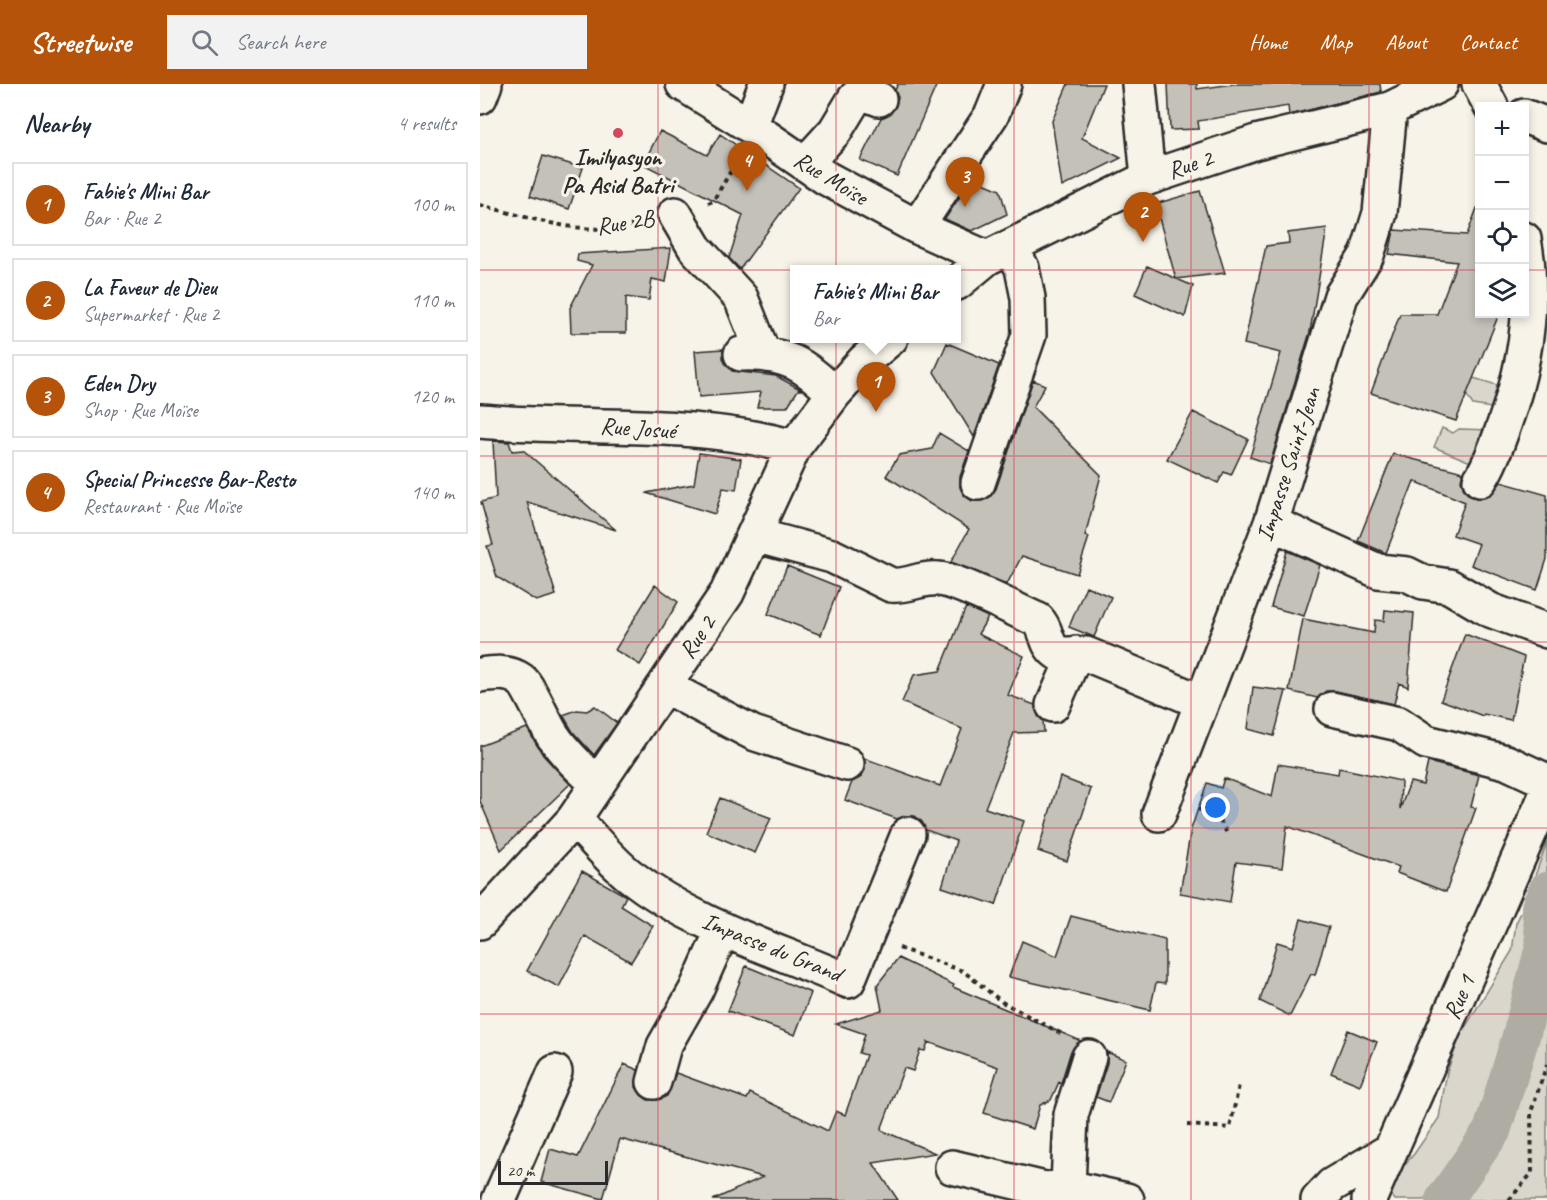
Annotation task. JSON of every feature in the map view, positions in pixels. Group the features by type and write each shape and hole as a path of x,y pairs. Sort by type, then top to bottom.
{"street":[{"path":"480,98 485,84"},
{"name":"Rue Moïse","path":"683,84 826,178 917,227 999,252"},
{"path":"750,126 766,84"},
{"path":"917,227 992,114 1004,84"},
{"path":"1139,84 1148,178"},
{"name":"Rue 2","path":"961,280 999,252 1148,178 1256,142 1390,109 1441,84"},
{"path":"1479,84 1489,102"},
{"path":"805,164 835,131 855,98 864,93 879,99"},
{"name":"Impasse Saint-Jean","path":"1159,814 1271,523 1341,296 1367,255 1380,213 1390,109"},
{"path":"1529,118 1547,125"},
{"path":"675,214 695,248 741,298 752,354 788,359 811,371 834,394"},
{"path":"978,483 1029,335 1028,298 1022,268 999,252"},
{"path":"1480,480 1533,384 1529,264"},
{"name":"Rue 2","path":"480,922 574,819 726,593 794,447 834,394 864,361 886,343"},
{"name":"Rue Josué","path":"480,421 594,424 757,436 794,447"},
{"path":"1271,523 1378,571 1407,574 1423,582 1449,586 1490,610 1547,631"},
{"path":"754,535 832,556 891,585 901,586 938,579 956,583 1038,620 1044,628 1047,645 1059,654 1066,656 1076,653 1086,654 1202,702"},
{"path":"1053,705 1076,653"},
{"path":"480,675 500,672 519,678 528,686 538,711 571,761 598,784"},
{"path":"664,686 753,733 847,764"},
{"path":"1332,709 1399,724 1426,742 1506,762 1547,781"},
{"name":"Rue 1","path":"1369,1200 1547,793"},
{"name":"Impasse du Grand","path":"574,819 628,874 661,897 723,928 848,981 908,834"},
{"path":"654,1082 664,1046 696,990 723,928"},
{"path":"1068,1187 1071,1115 1089,1057"},
{"path":"499,1200 555,1072"},
{"path":"1318,1200 1332,1185 1389,1151"},
{"path":"952,1167 1045,1189 1068,1187 1127,1200"}],"path":[{"name":"Rue 2B","path":"480,205 562,226 594,230 639,224 675,214 713,201 743,150 750,126"},
{"path":"867,937 963,970 1002,1002 1073,1040 1089,1057"},
{"path":"1509,1200 1532,1173 1531,1112 1547,1064"},
{"path":"1187,1125 1230,1128 1239,1084"}],"shaded area":[{"path":"1463,375 1507,388 1497,409 1473,405 1463,390"},
{"path":"1442,428 1453,433 1459,429 1492,430 1485,468 1434,447"},
{"path":"1547,842 1547,879 1535,904 1538,940 1532,955 1513,1044 1488,1126 1435,1200 1395,1200 1392,1196 1391,1179 1414,1154 1439,1118 1447,1072 1461,1034 1512,951 1516,923"},
{"path":"1547,960 1547,1200 1450,1200 1497,1130"}],"building":[{"path":"898,84 937,84 897,176 860,160 881,118 890,114 896,106 898,97 895,90"},
{"path":"1068,84 1104,84 1082,138 1121,158 1062,187 1052,121"},
{"path":"1168,84 1197,84 1197,89 1234,84 1380,84 1381,92 1289,115 1288,106 1198,121 1199,129 1170,130"},
{"path":"660,131 707,155 720,134 799,188 740,269 729,258 743,215 643,164"},
{"path":"543,156 583,168 569,209 530,196"},
{"path":"972,178 1000,190 1007,214 972,231 945,219"},
{"path":"1200,191 1225,273 1176,279 1155,204"},
{"path":"1475,213 1475,318 1497,318 1456,421 1371,393 1400,314 1437,314 1457,262 1389,254 1394,230 1467,235"},
{"path":"1327,228 1310,332 1270,464 1250,457 1281,353 1244,344 1266,246 1289,243 1288,233"},
{"path":"671,248 666,282 652,279 649,300 626,297 626,333 571,333 570,308 592,265 577,261 578,254"},
{"path":"1147,266 1193,286 1185,317 1135,294"},
{"path":"947,343 999,365 974,437 934,372"},
{"path":"723,349 725,363 732,371 776,376 802,390 798,390 787,407 757,407 761,392 699,397 695,351"},
{"path":"1033,380 1045,385 1033,407 1101,475 1085,536 1089,537 1077,574 1022,556 1007,584 951,562 969,529 886,476 899,455 932,449 939,433 969,451 960,477 960,487 964,495 972,501 982,501 990,497 996,489"},
{"path":"1193,412 1248,439 1231,475 1224,472 1218,483 1167,459"},
{"path":"493,441 509,442 512,451 523,450 616,530 527,502 556,595 536,601 497,577 487,546 493,545 481,502 496,498"},
{"path":"699,453 741,459 736,490 723,488 715,514 646,493 694,484"},
{"path":"1393,454 1463,472 1461,480 1464,490 1470,496 1479,499 1490,496 1501,482 1547,495 1547,559 1537,590 1471,565 1479,544 1453,535 1465,502 1414,481 1386,553 1358,541"},
{"path":"1287,551 1320,565 1304,616 1271,607"},
{"path":"787,566 839,587 821,635 768,614"},
{"path":"655,585 678,602 640,665 615,650"},
{"path":"1086,586 1111,597 1094,637 1069,627"},
{"path":"966,607 988,617 978,634 1024,656 1008,695 1035,705 1038,716 1043,721 1044,732 1014,733 985,808 1024,821 996,905 942,887 956,841 926,830 915,816 897,819 845,800 852,782 860,778 865,770 864,758 940,786 962,729 902,702 914,675 940,671"},
{"path":"1385,610 1414,613 1408,687 1399,683 1394,704 1336,691 1326,691 1317,698 1289,691 1303,619 1374,633 1375,620 1384,621"},
{"path":"1465,634 1524,657 1511,720 1484,714 1483,716 1441,700"},
{"path":"1253,687 1286,691 1274,736 1248,729"},
{"path":"595,706 617,723 594,755 573,732 563,715 577,710 587,711"},
{"path":"527,728 543,755 570,784 501,850 480,801 480,746"},
{"path":"1428,762 1479,775 1471,807 1476,808 1446,892 1397,873 1399,867 1287,826 1282,868 1236,862 1230,902 1180,893 1191,829 1207,783 1221,788 1224,778 1272,797 1278,764 1338,774 1339,768 1401,781 1400,809 1410,782 1423,785"},
{"path":"1060,777 1091,789 1067,861 1038,851"},
{"path":"720,798 771,818 755,853 706,832"},
{"path":"582,871 626,896 621,906 653,926 631,962 585,936 559,987 527,971"},
{"path":"1071,916 1165,940 1165,984 1156,983 1150,1010 1009,977 1022,941 1057,956"},
{"path":"1301,919 1329,927 1315,975 1311,974 1290,1016 1260,1001 1277,942 1293,947"},
{"path":"898,958 954,985 953,987 1081,1041 1071,1051 1061,1083 1059,1082 1051,1100 1040,1105 1033,1129 984,1113 998,1067 928,1042 925,1051 920,1050 913,1071 904,1068 881,1130 935,1153 873,1163 898,1200 713,1200 763,1177 620,1139 603,1199 541,1182 550,1149 578,1157 624,1064 638,1070 636,1087 648,1100 658,1100 667,1096 676,1073 747,1099 750,1093 828,1131 836,1111 845,1115 866,1055 859,1053 865,1034 836,1024 882,1010 877,985"},
{"path":"746,966 811,993 795,1035 728,1011"},
{"path":"1348,1030 1377,1042 1360,1085 1331,1073"},
{"path":"1107,1052 1126,1060 1109,1102 1096,1097 1107,1063"}],"waterway":[{"path":"1444,1200 1492,1131 1521,1036 1545,943 1540,907 1547,891"}],"place":[{"name":"Imilyasyon Pa Asid Batri","path":"618,133"},
{"name":"Special Princesse Bar-Resto","path":"747,191"},
{"name":"Eden Dry","path":"965,207"},
{"name":"La Faveur de Dieu","path":"1143,242"},
{"name":"Fabie's Mini Bar","path":"876,412"}]}
